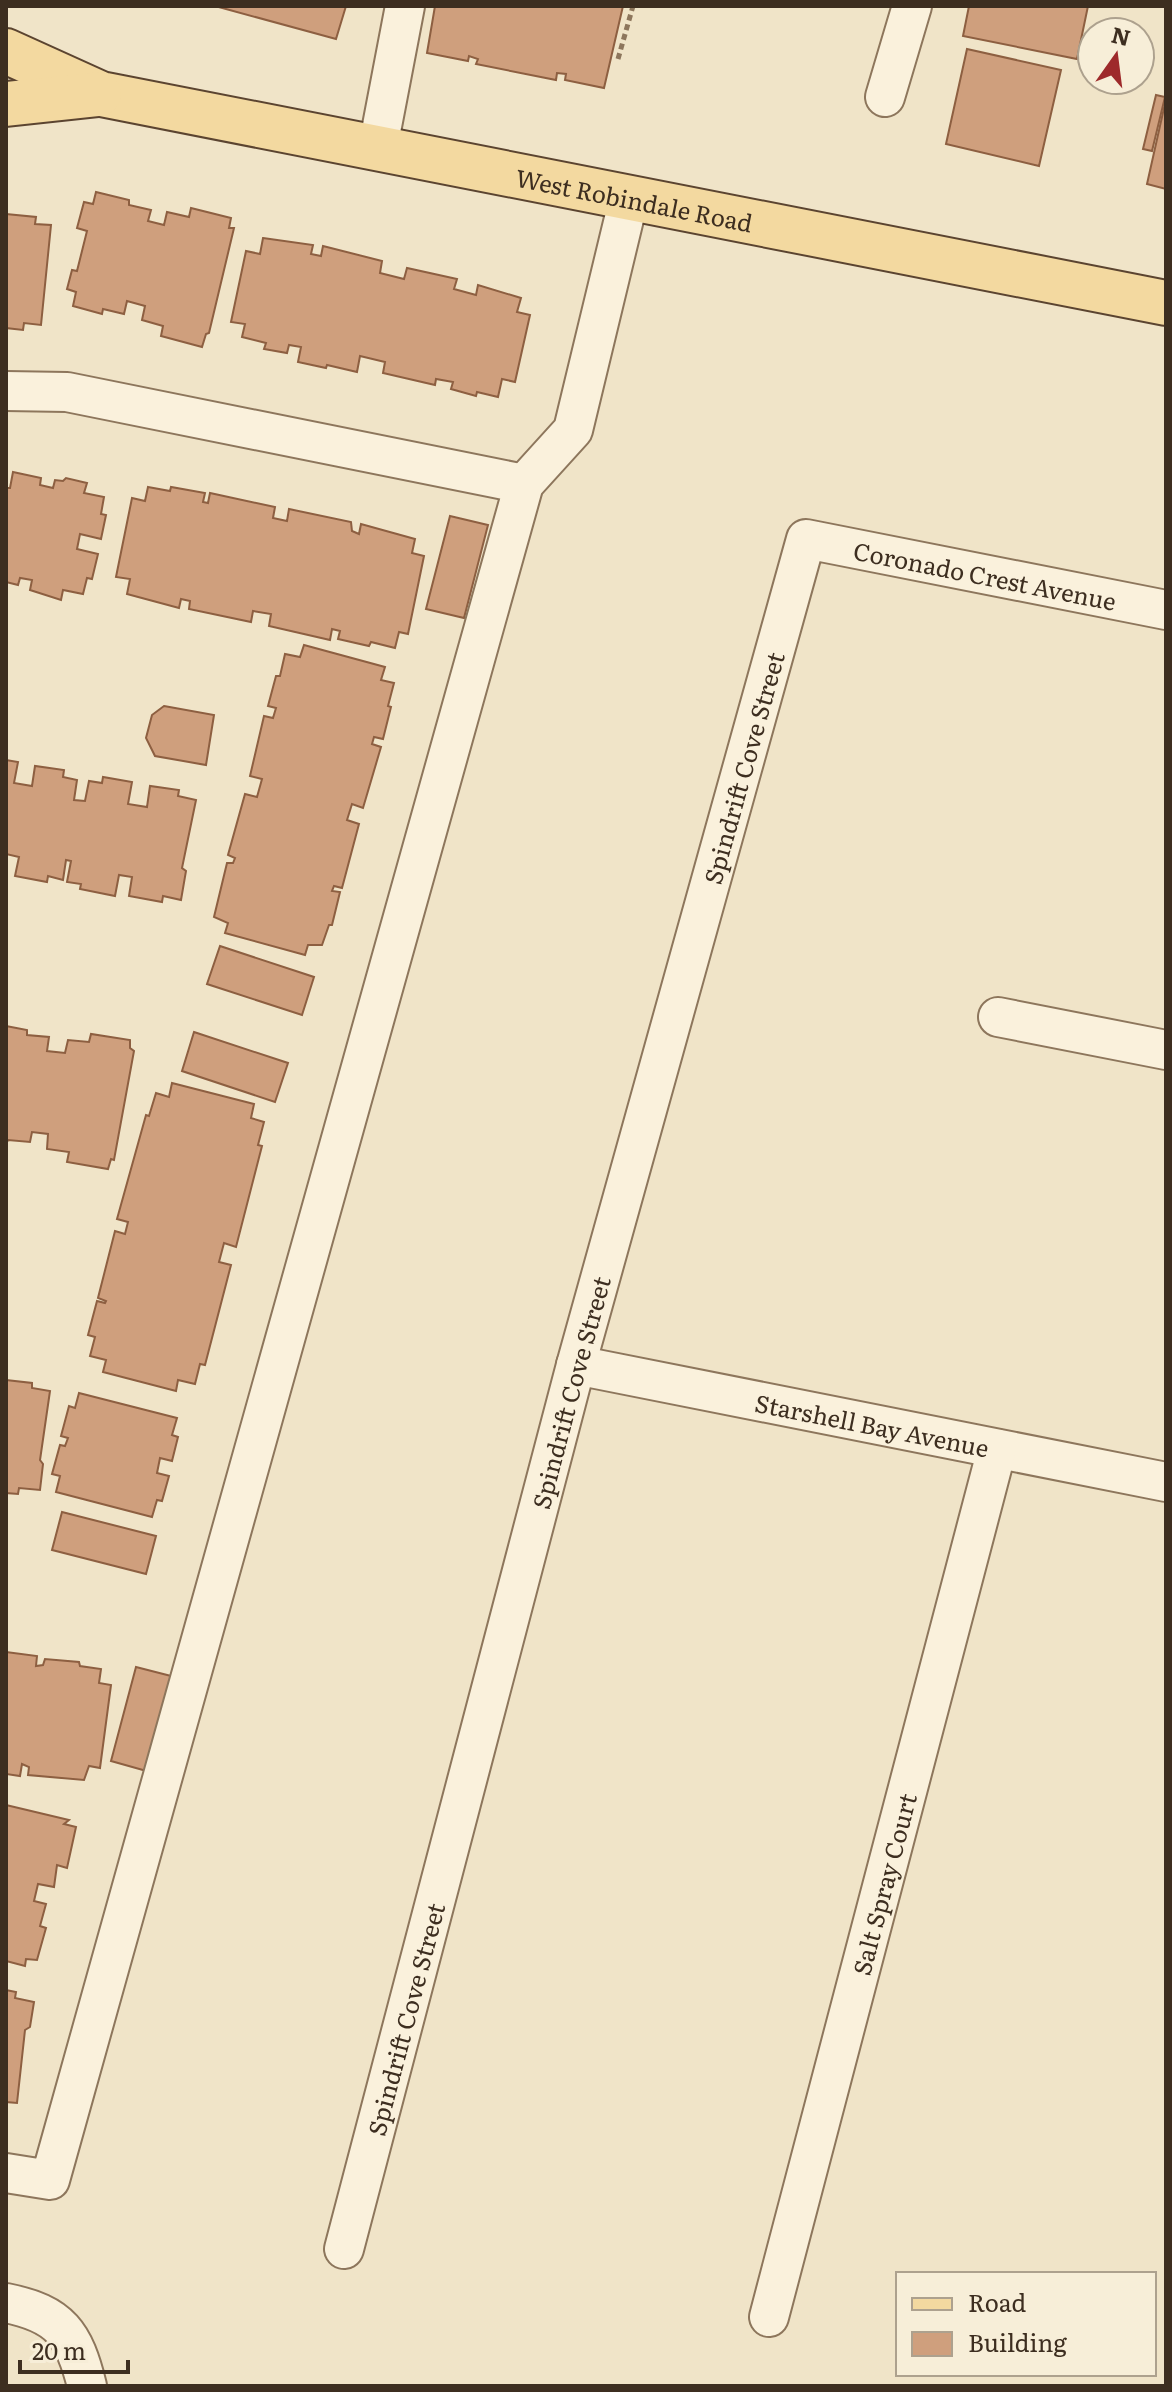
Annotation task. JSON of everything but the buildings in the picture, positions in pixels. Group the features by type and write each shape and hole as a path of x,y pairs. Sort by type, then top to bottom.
{"main road":[{"name":"West Robindale Road","path":"6,51 101,94 1166,303"},
{"name":"West Robindale Road","path":"6,104 101,94"}],"street":[{"path":"378,147 405,6"},
{"path":"885,97 912,6"},
{"path":"6,2173 50,2180 524,484 573,430 629,198"},
{"path":"6,391 67,392 524,484"},
{"name":"Coronado Crest Avenue","path":"806,539 1166,610"},
{"name":"Spindrift Cove Street","path":"344,2249 576,1365 806,539"},
{"path":"998,1017 1166,1050"},
{"name":"Starshell Bay Avenue","path":"576,1365 1166,1482"},
{"name":"Salt Spray Court","path":"769,2317 997,1449"},
{"path":"6,2303 29,2308 53,2319 75,2345 87,2386"}],"path":[{"path":"618,59 633,6"}]}
